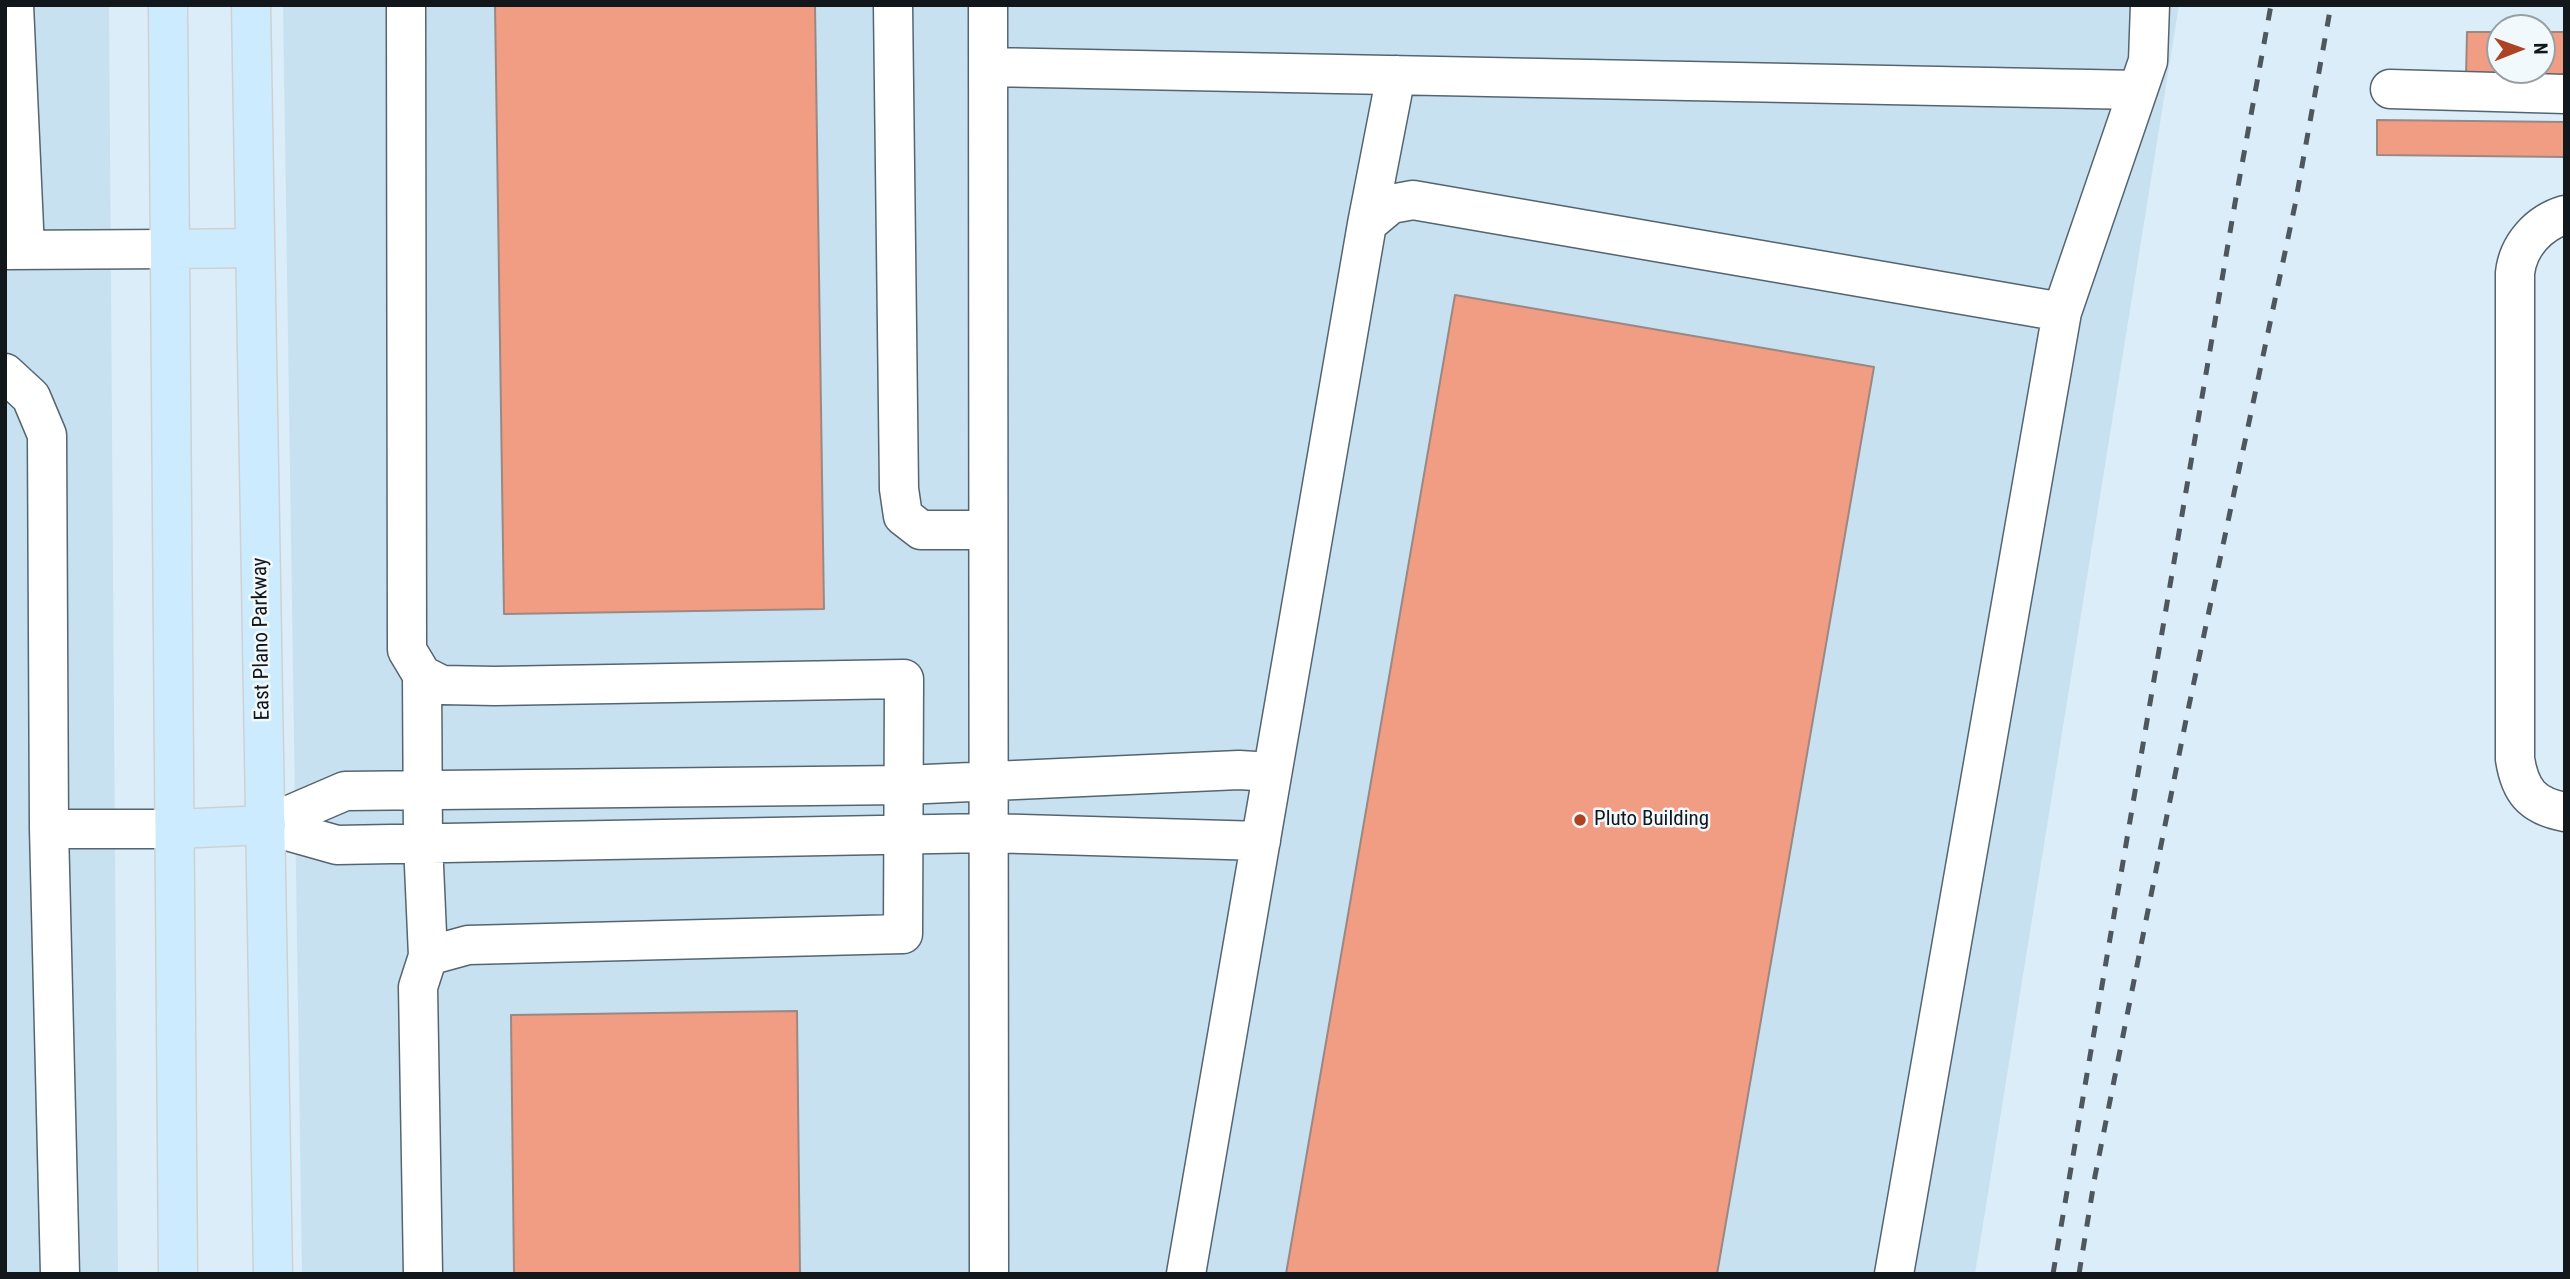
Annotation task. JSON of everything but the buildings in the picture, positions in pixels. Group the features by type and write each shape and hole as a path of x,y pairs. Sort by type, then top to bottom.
{"main road":[{"path":"168,5 178,1274"},
{"name":"East Plano Parkway","path":"250,5 273,1274"},
{"path":"171,248 255,248"},
{"path":"174,829 266,824"}],"lane":[{"path":"14,5 15,250 171,248"},
{"path":"406,5 407,650 422,675 423,843 428,956 418,987 423,1274"},
{"path":"893,5 899,489 903,516 920,530 988,530"},
{"path":"988,5 989,1274"},
{"path":"1894,1274 2062,312 2148,61 2150,5"},
{"path":"988,67 2138,90"},
{"path":"1186,1274 1367,224 1396,75"},
{"path":"2390,89 2565,94"},
{"path":"1367,224 1391,204 1413,200 2062,312"},
{"path":"2565,215 2546,222 2522,247 2517,257 2515,611 2515,759 2518,778 2527,794 2538,803 2565,812"},
{"path":"5,373 31,397 47,435 49,829 60,1274"},
{"path":"422,675 442,685 495,686 904,679 903,934 468,945 428,956"},
{"path":"266,824 345,791 904,785 1239,770 1272,772"},
{"path":"266,824 337,845 988,833 1261,841"},
{"path":"49,829 174,829"}],"shaded area":[{"path":"5,5 109,5 118,1274 5,1274"},
{"path":"283,5 2179,5 1975,1274 302,1274"}],"railway":[{"path":"2053,1274 2271,5"},
{"path":"2079,1274 2095,1176 2187,715 2295,205 2331,5"}],"place":[{"name":"Pluto Building","path":"1580,820"}]}
